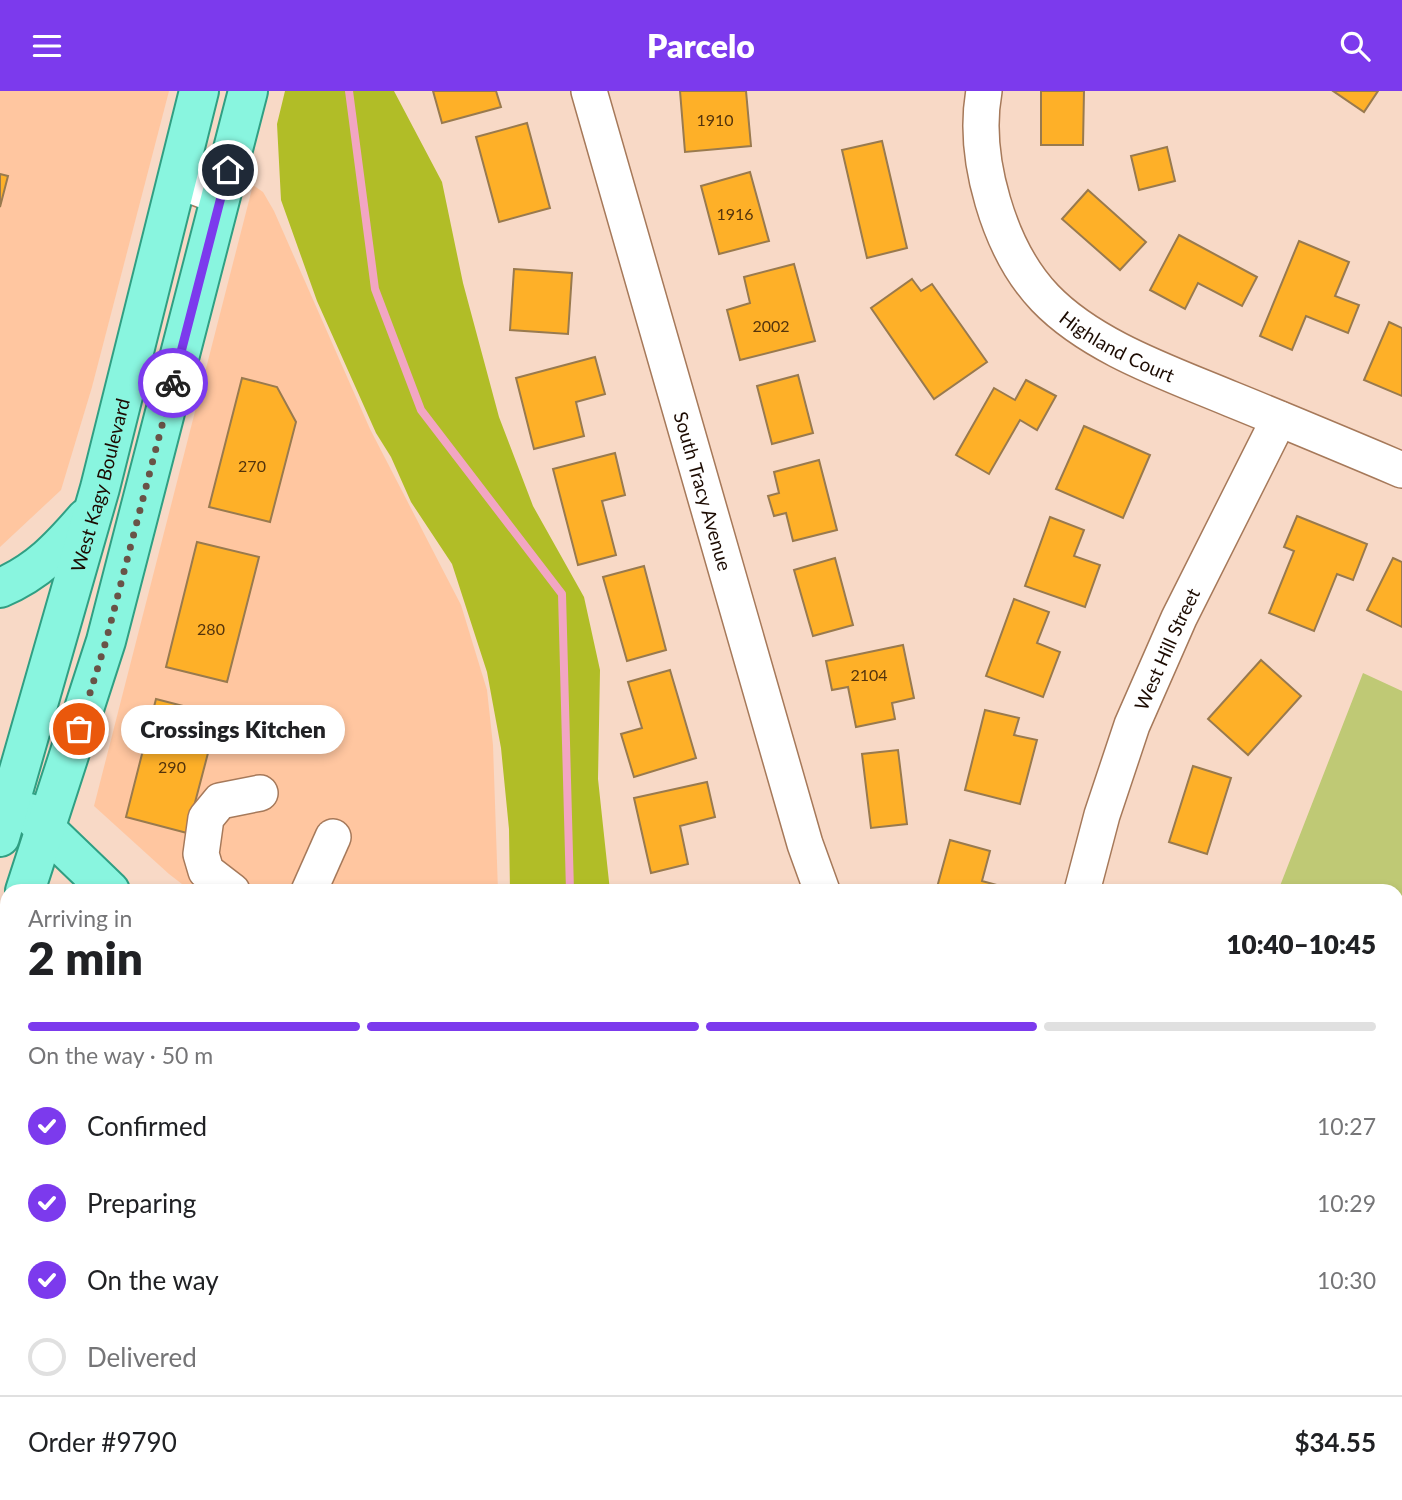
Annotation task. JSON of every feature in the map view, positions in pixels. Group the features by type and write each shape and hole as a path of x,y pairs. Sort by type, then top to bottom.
{"main road":[{"name":"West Kagy Boulevard","path":"0,837 6,791 94,508 199,91"},
{"path":"28,884 106,641 247,91"},
{"path":"0,588 55,554 94,508"},
{"path":"6,791 103,884"}],"street":[{"name":"South Tracy Avenue","path":"589,91 795,807 820,884"},
{"name":"Highland Court","path":"984,91 981,128 993,201 1014,255 1027,278 1046,300 1092,335 1162,370 1402,470"},
{"path":"176,180 221,197"},
{"name":"West Hill Street","path":"1084,884 1102,815 1132,725 1179,618 1279,419"},
{"path":"223,884 206,871 201,854 206,818 220,801 260,793"},
{"path":"312,884 333,837"}],"shaded area":[{"path":"0,91 169,91 92,387 61,490 0,547"},
{"path":"253,185 263,192 274,211 370,429 461,605 487,690 493,745 498,884 182,884 94,806"}],"green space":[{"path":"285,91 394,91 442,182 463,283 499,417 533,506 584,597 600,670 598,779 609,884 510,884 509,829 501,748 487,672 452,564 411,502 391,457 376,433 317,301 281,200 277,124"},
{"path":"1363,673 1402,691 1402,884 1281,884"}],"building":[{"path":"433,91 496,91 501,107 442,123"},
{"path":"680,91 746,91 751,146 685,152"},
{"path":"1041,91 1084,91 1083,145 1041,145"},
{"path":"1333,91 1378,91 1364,112"},
{"path":"527,123 550,208 499,222 476,137"},
{"path":"882,141 907,248 867,258 842,150"},
{"path":"1167,147 1175,181 1139,190 1131,156"},
{"path":"750,172 769,241 719,254 701,186"},
{"path":"0,174 8,176 0,207"},
{"path":"1088,190 1146,242 1120,270 1062,219"},
{"path":"1179,235 1257,277 1242,306 1198,283 1185,309 1150,290"},
{"path":"1299,241 1349,262 1335,296 1359,305 1348,333 1306,316 1292,350 1260,336"},
{"path":"794,264 815,341 740,360 727,310 750,303 744,277"},
{"path":"514,269 572,273 568,334 510,330"},
{"path":"912,279 921,291 932,284 987,362 934,399 871,308"},
{"path":"1389,322 1402,328 1402,396 1364,380"},
{"path":"595,357 605,394 576,402 584,436 534,449 516,378"},
{"path":"798,375 813,433 772,444 757,386"},
{"path":"242,378 277,387 296,422 270,522 209,507"},
{"path":"1026,380 1056,396 1037,430 1020,420 989,474 956,455 994,388 1015,400"},
{"path":"1084,426 1150,455 1123,518 1056,489"},
{"path":"615,453 625,495 602,501 616,555 578,565 553,469"},
{"path":"819,460 837,530 793,541 786,513 774,516 768,496 779,493 774,472"},
{"path":"1297,516 1367,544 1353,580 1337,574 1314,631 1269,613 1294,551 1284,547"},
{"path":"1050,517 1084,530 1074,556 1100,565 1085,607 1025,586"},
{"path":"197,542 259,557 227,682 166,667"},
{"path":"835,558 853,625 813,636 794,570"},
{"path":"1393,558 1402,562 1402,627 1367,610"},
{"path":"644,566 666,650 627,661 603,577"},
{"path":"1014,599 1049,612 1037,643 1060,652 1043,697 986,676"},
{"path":"903,645 914,698 892,703 895,719 856,727 848,687 832,690 826,661"},
{"path":"1261,660 1301,696 1248,755 1208,719"},
{"path":"670,670 696,758 634,777 621,734 642,728 628,682"},
{"path":"156,699 218,715 187,833 126,817"},
{"path":"985,710 1019,718 1014,735 1037,740 1020,804 965,790"},
{"path":"898,750 907,824 871,828 862,754"},
{"path":"1193,766 1231,778 1207,854 1169,842"},
{"path":"707,782 715,817 680,826 688,864 651,873 634,798"},
{"path":"950,840 990,851 982,881 993,884 938,884"}],"waterway":[{"path":"349,91 375,289 421,410 562,594 570,884"}],"way so far":[{"path":"79,729 106,641 173,383"}],"place":[{"name":"Crossings Kitchen","path":"79,729"}],"route":[{"path":"173,383 228,170"}]}
